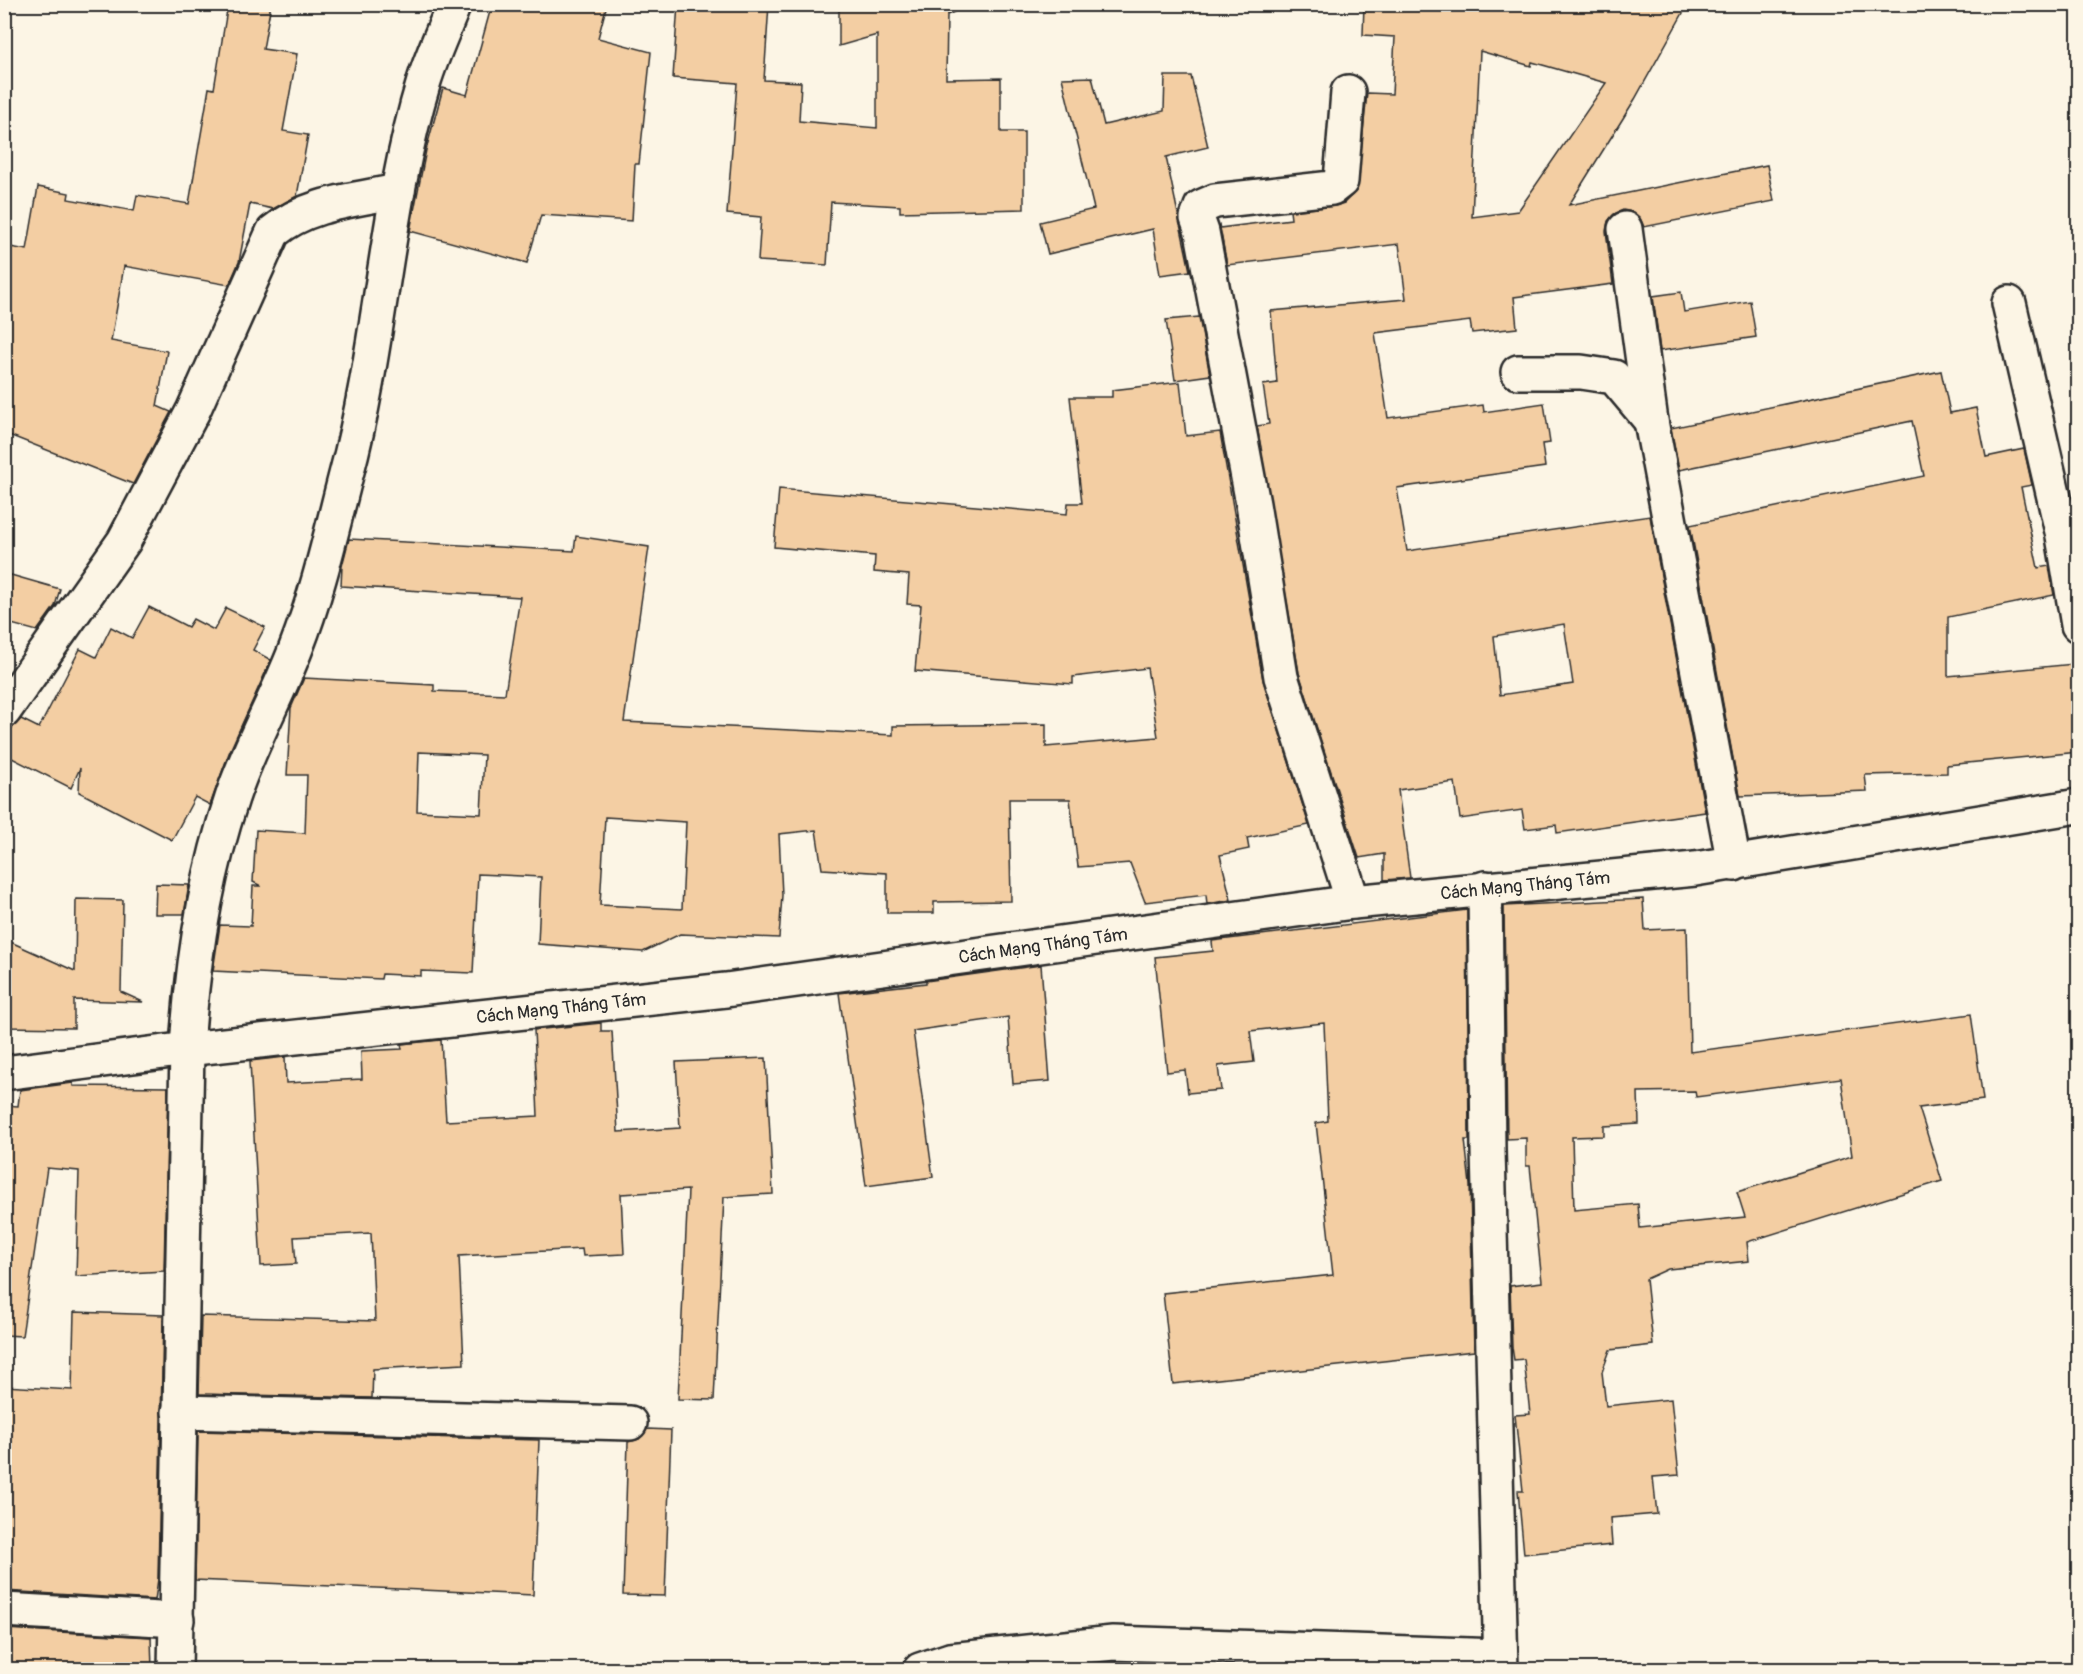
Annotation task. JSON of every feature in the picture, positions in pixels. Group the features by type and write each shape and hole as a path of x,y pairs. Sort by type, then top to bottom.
{"street":[{"path":"175,1670 190,988 213,868 232,797 296,648 316,590 347,471 366,380 398,191 424,80 454,4"},
{"path":"1348,92 1341,181 1332,188 1215,201 1201,207 1197,218 1253,504 1281,677 1353,903"},
{"path":"4,711 124,541 193,411 273,232 290,218 314,208 398,191"},
{"path":"1625,229 1651,421 1734,864"},
{"path":"2009,303 2063,536 2079,625"},
{"path":"1518,372 1581,372 1614,377 1651,421"},
{"name":"Cách Mạng Tháng Tám","path":"4,1073 187,1049 726,990 1353,903 1734,864 2079,806"},
{"path":"920,1670 950,1660 1113,1642 1500,1663 1488,1150 1485,888"},
{"path":"179,1412 630,1423"},
{"path":"4,1610 177,1620"}],"building":[{"path":"228,4 271,4 263,49 297,54 283,131 308,135 297,196 273,209 250,204 239,262 229,285 124,266 111,341 167,351 157,406 171,412 133,484 4,433 4,246 27,250 38,187 69,193 68,199 134,211 137,195 189,204 209,88 214,89"},
{"path":"492,4 607,4 598,38 651,52 639,164 635,164 632,221 541,215 527,263 410,231 426,150 443,88 467,95"},
{"path":"678,4 769,4 764,80 801,82 799,121 877,128 877,35 839,46 839,4 953,4 954,12 947,15 946,79 1001,78 1001,132 1024,132 1024,209 900,212 900,206 831,202 827,265 758,261 761,217 727,214 737,83 673,78"},
{"path":"1364,4 1688,4 1635,99 1569,205 1767,165 1774,201 1644,227 1640,218 1633,212 1623,210 1614,214 1608,221 1606,231 1613,284 1514,297 1517,328 1472,333 1470,321 1375,333 1388,418 1483,405 1484,412 1544,403 1550,443 1542,444 1545,467 1397,488 1407,551 1650,516 1705,812 1557,833 1556,825 1525,829 1522,810 1460,819 1455,782 1398,790 1410,878 1384,880 1384,854 1359,858 1299,673 1257,426 1269,424 1263,385 1277,383 1271,311 1406,299 1399,244 1227,265 1220,228 1291,219 1290,211 1335,206 1344,203 1357,190 1367,93 1392,94 1395,37 1363,35","holes":["1480,51 1531,66 1532,62 1606,83 1518,211 1472,217","1564,624 1573,684 1500,695 1494,636"]},
{"path":"1165,76 1191,76 1208,147 1166,157 1190,271 1160,275 1153,229 1048,254 1040,222 1094,209 1062,78 1092,77 1104,125 1164,111"},
{"path":"1681,292 1684,312 1750,301 1756,337 1660,351 1653,296"},
{"path":"1199,317 1210,375 1175,380 1166,320"},
{"path":"1941,371 1950,413 1976,408 1986,457 2024,449 2032,485 2021,487 2038,568 2049,566 2054,595 1948,617 1948,676 2074,664 2079,752 1947,765 1947,773 1865,775 1867,791 1740,796 1690,525 1924,476 1912,421 1679,470 1671,428"},
{"path":"1180,382 1186,436 1220,432 1263,680 1309,825 1247,838 1249,849 1220,855 1231,900 1207,904 1206,895 1145,902 1130,863 1078,867 1070,799 1009,799 1011,901 934,902 934,913 887,913 887,873 822,869 816,830 779,834 782,895 779,938 680,934 643,952 538,944 541,877 478,874 473,973 421,971 421,976 382,974 381,979 213,971 220,925 251,926 253,886 261,886 253,882 256,830 305,833 307,775 287,775 291,708 304,678 434,685 434,691 505,694 520,597 341,586 342,566 349,539 574,551 576,536 649,547 624,722 893,735 893,726 1046,724 1046,747 1158,737 1147,668 1073,677 1073,684 915,671 921,605 907,604 909,575 874,572 875,556 774,547 779,489 1067,514 1068,503 1082,503 1070,397 1112,397 1112,390","holes":["419,752 484,755 481,814 417,811","605,817 686,822 682,909 600,905"]},
{"path":"4,573 60,589 55,606 37,631 4,622"},
{"path":"149,607 188,627 193,619 214,630 226,608 265,627 253,650 271,660 229,753 210,805 195,797 172,840 79,792 80,768 71,788 4,754 4,729 12,728 21,719 39,728 80,649 96,657 111,627 132,638"},
{"path":"156,884 189,885 184,914 155,914"},
{"path":"76,899 123,900 121,992 143,1002 74,1000 74,1028 4,1027 4,939 75,971"},
{"path":"1643,899 1645,930 1687,928 1690,1052 1971,1014 1983,1100 1919,1108 1942,1181 1747,1242 1749,1261 1668,1269 1646,1279 1653,1345 1610,1350 1602,1372 1606,1406 1671,1399 1679,1475 1653,1477 1657,1514 1610,1518 1612,1545 1524,1554 1518,1491 1523,1491 1515,1415 1530,1414 1524,1359 1514,1360 1510,1286 1542,1282 1530,1166 1526,1166 1526,1138 1507,1139 1504,906","holes":["1841,1078 1852,1156 1737,1192 1745,1217 1640,1228 1638,1204 1574,1210 1572,1137 1604,1136 1604,1126 1639,1124 1638,1092 1695,1091 1696,1097"]},
{"path":"1467,910 1469,1140 1465,1140 1470,1185 1474,1351 1173,1384 1163,1293 1333,1275 1316,1123 1328,1121 1324,1023 1250,1031 1254,1062 1218,1066 1221,1090 1188,1093 1185,1070 1167,1072 1155,957 1213,951 1212,941"},
{"path":"1041,965 1050,1081 1013,1084 1008,1017 913,1031 933,1177 866,1186 839,993 926,983 926,981"},
{"path":"601,1023 601,1031 612,1031 618,1132 680,1128 676,1062 766,1058 773,1194 724,1197 714,1400 678,1399 688,1190 621,1194 624,1254 583,1256 582,1249 459,1256 464,1364 373,1369 372,1398 199,1394 201,1316 375,1321 371,1233 294,1237 296,1264 261,1266 250,1061 285,1057 286,1083 362,1079 361,1051 402,1049 401,1044 441,1040 446,1121 538,1116 534,1030"},
{"path":"73,1083 73,1086 168,1087 164,1271 76,1276 79,1171 47,1168 22,1336 4,1335 4,1105 18,1106 20,1090"},
{"path":"74,1312 163,1315 158,1579 155,1600 4,1591 4,1386 72,1390"},
{"path":"647,1429 671,1430 665,1596 623,1595 628,1442 639,1439"},
{"path":"198,1431 539,1440 533,1595 195,1580"},
{"path":"4,1629 151,1637 152,1670 4,1670"}]}
